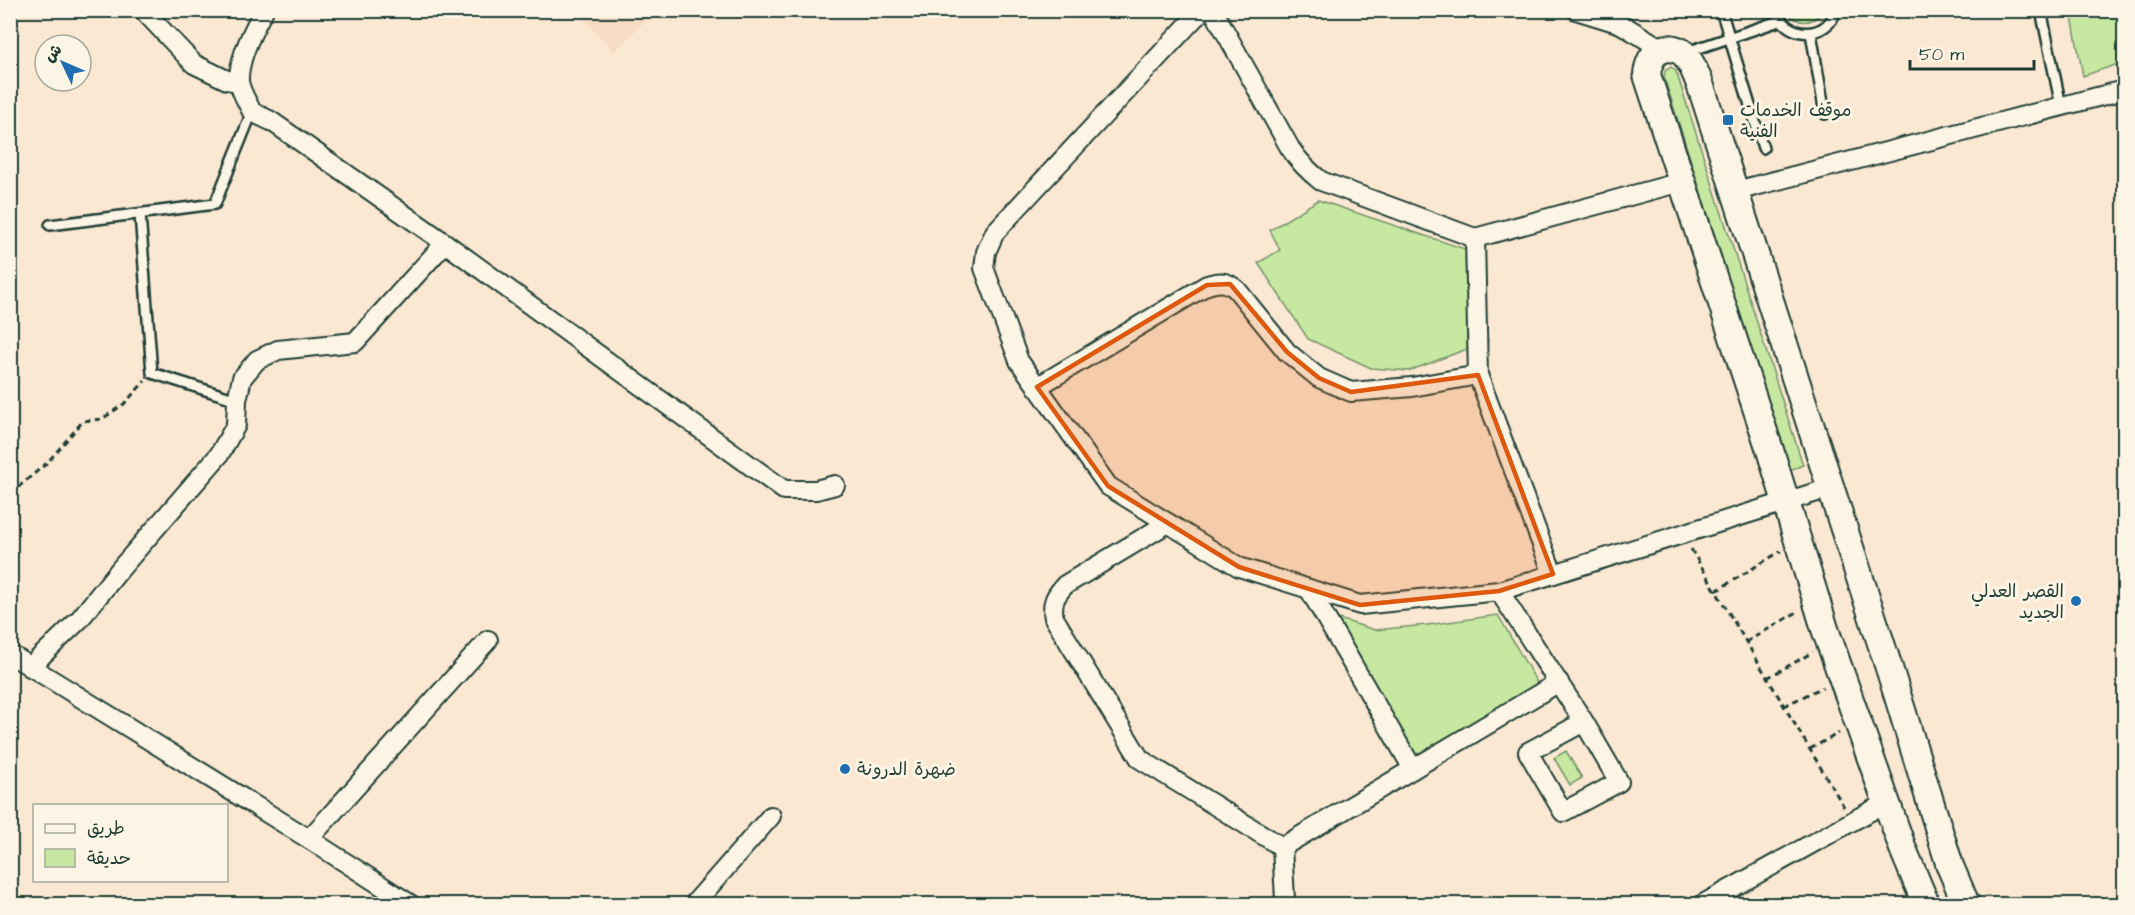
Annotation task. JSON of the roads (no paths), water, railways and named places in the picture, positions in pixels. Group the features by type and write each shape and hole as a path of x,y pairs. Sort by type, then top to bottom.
{"street":[{"path":"143,10 194,64 226,80 239,82"},
{"path":"264,10 254,28 242,63 239,82 252,112 271,121 445,243 784,490 816,490 835,485"},
{"path":"1202,10 995,232 986,252 984,268 1019,361 1108,486 1239,567 1360,605 1499,591 1830,488"},
{"path":"1213,10 1290,148 1309,172 1321,181 1475,238 1681,182"},
{"path":"1576,10 1621,24 1673,51 1692,67 1736,191 1950,866 1966,904"},
{"path":"1673,51 1656,54 1648,65 1647,75 1826,630 1926,904"},
{"path":"1736,191 2124,90"},
{"path":"1475,238 1478,375 1553,574"},
{"path":"30,667 79,620 219,455 236,424 237,400 242,378 257,360 278,350 355,342 445,243"},
{"path":"1037,387 1207,285 1220,281 1230,284 1237,290 1287,352 1319,378 1351,392 1412,387 1478,375"},
{"path":"1168,523 1065,585 1055,596 1052,608 1054,618 1140,759 1282,847"},
{"path":"1309,589 1413,769"},
{"path":"1499,591 1559,682 1584,722 1619,782 1563,812 1528,752 1584,722"},
{"path":"309,839 488,640"},
{"path":"10,654 410,904"},
{"path":"1282,847 1559,682"},
{"path":"1704,904 1887,802"},
{"path":"694,904 771,816"},
{"path":"1281,904 1285,899 1282,847"}],"lane":[{"path":"1721,10 1763,148"},
{"path":"1777,10 1782,20 1792,30 1802,33 1821,30 1829,24 1836,10"},
{"path":"2041,10 2061,106"},
{"path":"1673,51 1729,38 1782,20"},
{"path":"1811,33 1825,114"},
{"path":"50,225 215,204 252,112"},
{"path":"140,214 152,373 237,400"}],"place":[{"name":"موقف الخدمات الفنية","path":"1728,120"},
{"name":"القصر العدلي الجديد","path":"2076,601"},
{"name":"ضهرة الدرونة","path":"845,769"}]}
